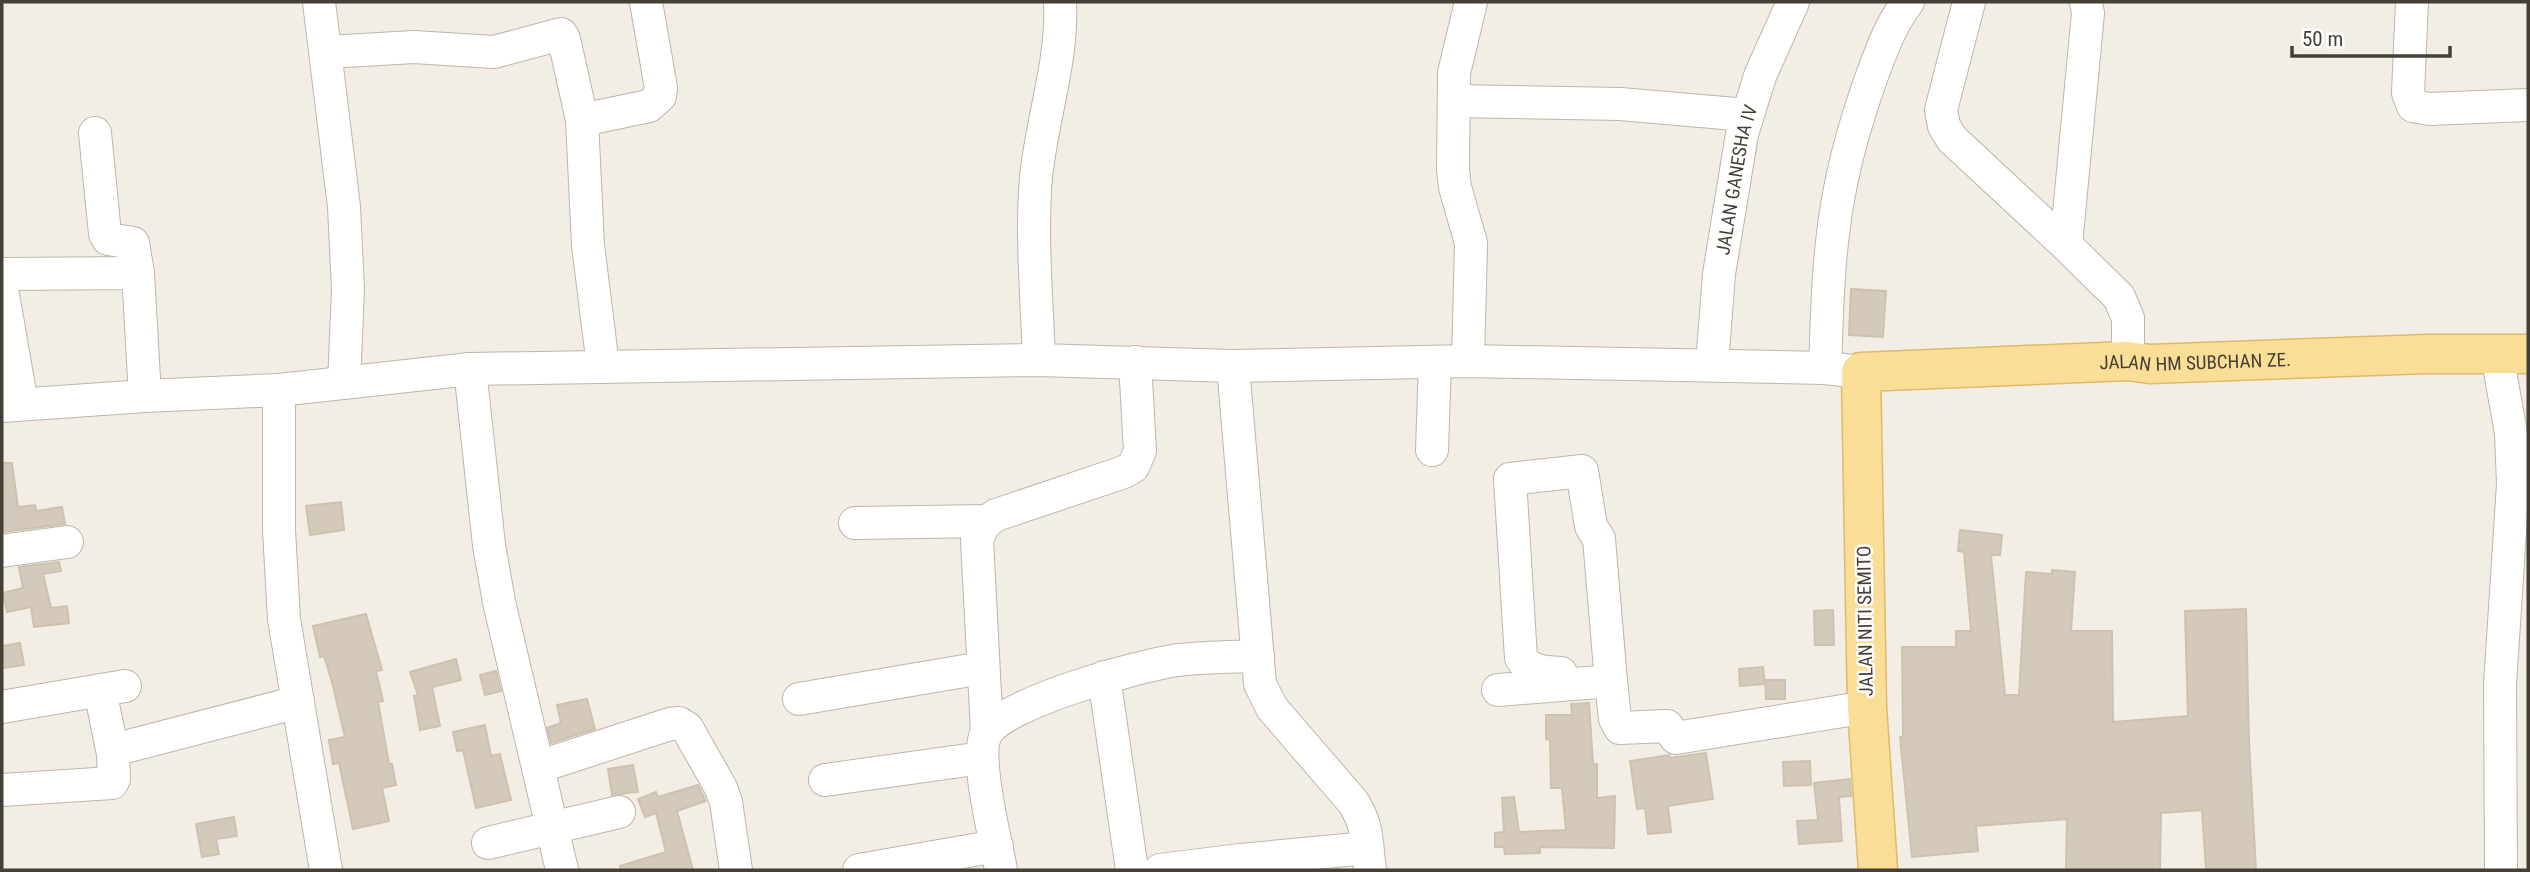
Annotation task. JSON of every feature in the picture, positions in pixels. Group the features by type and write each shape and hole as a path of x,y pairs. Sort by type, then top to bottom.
{"main road":[{"name":"JALAN HM SUBCHAN ZE.","path":"1843,370 2127,361 2150,364 2428,354 2513,354"},
{"name":"JALAN NITI SEMITO","path":"1843,370 1878,870"}],"street":[{"path":"319,2 344,207 348,290 344,383"},
{"path":"582,120 649,106 660,96 661,88 646,2"},
{"path":"1039,360 1036,177 1054,77 1060,2"},
{"name":"JALAN GANESHA IV","path":"1712,365 1719,274 1740,145 1760,76 1793,2"},
{"path":"2,289 12,405 279,390 470,369 603,366 1039,360 1233,366 1468,362 1712,365 1843,370 1833,234 1861,104 1899,13 1908,2"},
{"path":"1969,2 1941,110 1944,126 1952,139 2119,297 2128,318 2127,361"},
{"path":"2066,244 2088,13 2086,2"},
{"path":"2412,2 2407,93 2413,106 2430,109 2528,105"},
{"path":"1468,362 1471,243 1455,187 1453,170 1454,74 1470,8"},
{"path":"327,52 414,47 494,52 561,34 582,120 588,245 603,366"},
{"path":"1454,101 1620,104 1747,115"},
{"path":"95,133 105,234 108,239 133,243 138,273 145,396"},
{"path":"2,274 138,273"},
{"path":"2501,870 2500,685 2517,598 2519,511 2511,433 2513,354"},
{"path":"859,870 999,858 984,745 977,540 980,528 996,515 1133,467 1140,452 1135,362"},
{"path":"1432,450 1435,362"},
{"path":"1160,870 1240,860 1369,859 1366,826 1353,802 1282,721 1265,698 1260,684 1233,366"},
{"path":"470,369 489,545 499,602 562,870"},
{"path":"279,390 284,620 327,870"},
{"path":"1561,684 1561,673 1542,672 1530,667 1521,657 1510,479 1582,471 1591,526 1599,539 1615,719 1620,728 1667,726 1676,738 1867,707"},
{"path":"855,523 987,521"},
{"path":"2,551 68,542"},
{"path":"984,745 997,720 1012,711 1104,677 1176,660 1258,656"},
{"path":"799,699 982,668"},
{"path":"1104,677 1132,870"},
{"path":"1498,690 1611,681"},
{"path":"2,707 113,688 112,783 2,790"},
{"path":"113,754 122,747 298,702"},
{"path":"538,767 679,723 687,728 721,788 729,815 736,870"},
{"path":"825,780 984,745"},
{"path":"488,843 620,812"}],"building":[{"path":"1851,289 1886,291 1883,337 1849,335"},
{"path":"2,463 12,463 18,507 35,505 36,511 62,507 65,524 2,532"},
{"path":"341,502 344,530 310,535 306,506"},
{"path":"1960,530 2002,535 2000,555 1991,555 2005,695 2019,695 2026,572 2075,572 2071,631 2112,631 2113,722 2188,716 2185,611 2246,609 2256,870 2206,870 2202,810 2161,813 2160,870 2066,870 2067,819 1976,826 1978,851 1912,857 1900,737 1903,737 1902,647 1956,647 1956,631 1971,631 1964,552 1958,551"},
{"path":"59,562 61,571 43,574 51,608 67,606 69,623 34,627 31,607 7,612 3,593 23,588 19,567"},
{"path":"1833,610 1834,645 1815,645 1814,611"},
{"path":"366,614 382,670 376,671 383,701 378,702 389,764 392,764 396,785 382,788 389,821 353,829 339,763 333,764 329,740 345,737 332,682 324,656 320,657 313,626"},
{"path":"20,643 24,665 2,668 2,646"},
{"path":"456,659 461,680 432,687 440,726 420,730 414,696 418,695 410,672"},
{"path":"1763,667 1765,684 1740,686 1739,669"},
{"path":"496,671 501,691 485,695 480,675"},
{"path":"1765,680 1785,680 1785,699 1766,699"},
{"path":"587,699 595,729 551,743 547,728 561,723 557,705"},
{"path":"1589,703 1593,764 1597,764 1597,798 1615,796 1614,848 1540,847 1540,853 1505,854 1504,847 1495,847 1495,833 1504,832 1502,798 1514,797 1519,832 1566,830 1562,788 1551,788 1550,740 1546,739 1546,715 1572,715 1571,704"},
{"path":"485,725 491,756 500,754 511,800 476,808 463,750 457,751 453,732"},
{"path":"1706,753 1713,799 1668,806 1671,832 1648,834 1645,808 1637,809 1630,761"},
{"path":"1810,761 1811,785 1784,786 1783,762"},
{"path":"633,765 638,792 612,795 608,769"},
{"path":"1850,779 1851,796 1839,797 1842,841 1799,844 1797,821 1818,820 1814,783"},
{"path":"698,785 706,801 677,811 693,870 621,870 620,866 666,852 656,813 645,817 638,799 656,792 658,797"},
{"path":"234,817 237,836 216,839 219,854 202,857 196,824"}]}
